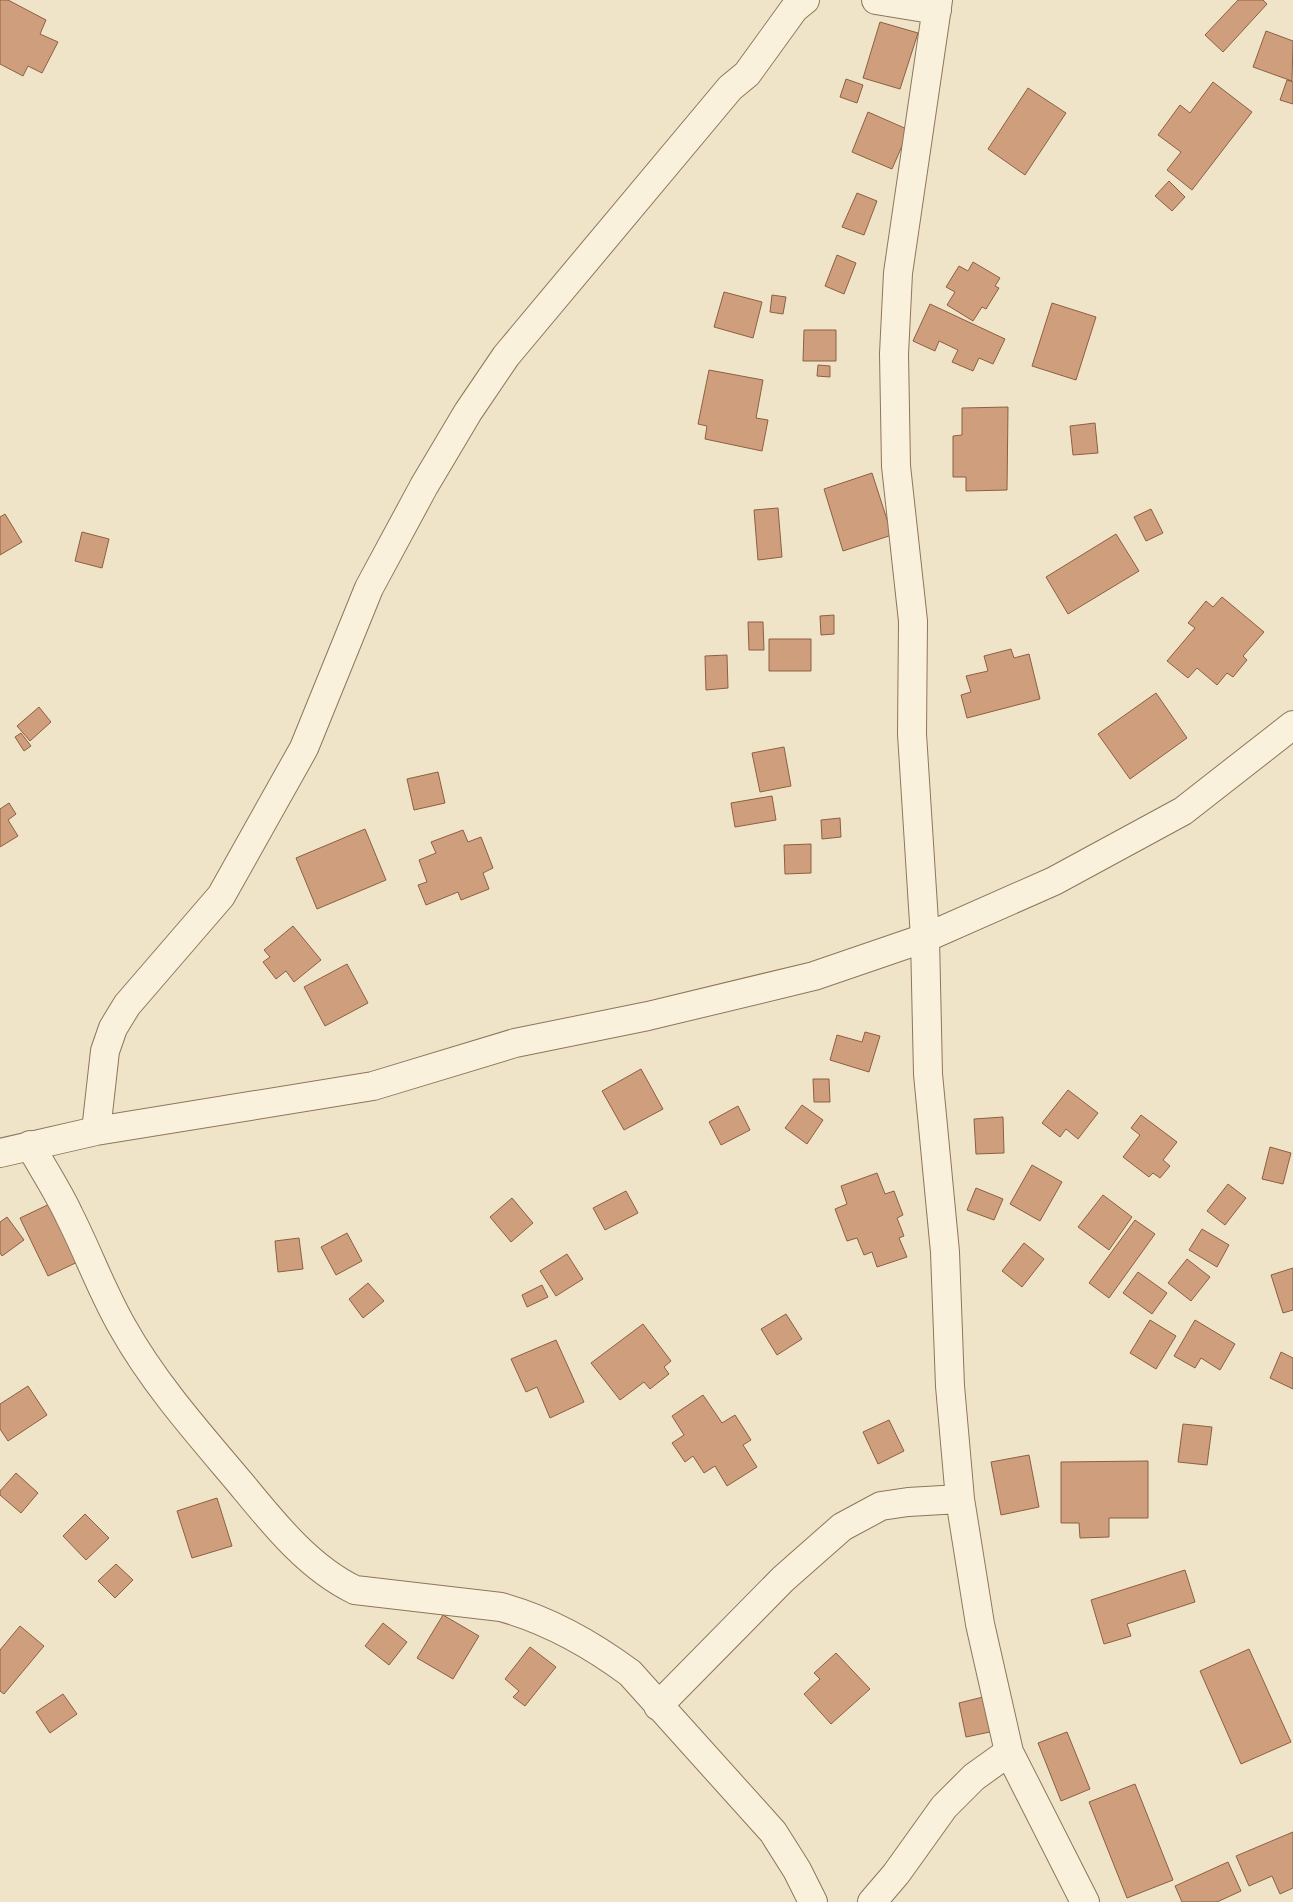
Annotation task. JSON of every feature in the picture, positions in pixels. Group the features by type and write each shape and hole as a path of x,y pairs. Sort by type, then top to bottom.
{"street":[{"path":"96,1130 105,1051 113,1028 127,1005 221,896 304,748 369,588 424,486 468,412 506,356 730,88 747,74 794,9 805,0"},
{"path":"876,0 938,5 898,273 894,354 896,466 913,621 912,734 925,938 928,1074 945,1252 950,1386 960,1499 980,1624 1009,1752 1085,1902"},
{"path":"0,1153 96,1130 373,1086 516,1043 648,1016 814,976 925,938 1054,881 1183,811 1293,725"},
{"path":"30,1146 69,1214 122,1328 166,1395 205,1438 270,1520 336,1581 355,1590 501,1607 520,1612 602,1652 630,1674 773,1832 797,1870 813,1902"},
{"path":"658,1706 783,1579 842,1527 881,1506 908,1502 960,1499"},
{"path":"872,1902 896,1874 944,1807 974,1778 1009,1752"}],"building":[{"path":"0,0 8,0 46,20 40,34 58,42 42,73 28,66 23,76 0,64"},
{"path":"1238,0 1263,0 1267,4 1223,52 1205,35"},
{"path":"880,22 918,33 900,89 863,78"},
{"path":"1266,31 1293,41 1292,81 1253,67"},
{"path":"846,79 863,85 857,103 840,97"},
{"path":"1287,80 1293,82 1293,104 1280,100"},
{"path":"1213,82 1252,112 1192,190 1167,170 1181,152 1158,135 1180,105 1190,113"},
{"path":"1028,88 1066,113 1025,175 988,149"},
{"path":"868,112 909,130 892,169 852,152"},
{"path":"1169,181 1185,197 1172,211 1155,196"},
{"path":"857,193 877,201 864,235 842,227"},
{"path":"837,255 856,263 844,294 825,286"},
{"path":"973,262 1000,278 995,286 999,288 986,309 982,307 973,321 947,305 955,292 946,287 959,266 968,271"},
{"path":"724,292 762,302 753,338 714,327"},
{"path":"772,295 786,297 783,314 770,312"},
{"path":"1052,303 1096,317 1076,380 1032,366"},
{"path":"930,304 1005,339 993,364 979,358 973,371 952,362 958,350 939,341 935,351 913,341"},
{"path":"804,330 836,330 836,361 803,361"},
{"path":"818,365 830,366 830,377 817,376"},
{"path":"709,370 763,380 756,418 768,420 762,451 705,439 707,426 698,424"},
{"path":"1008,407 1007,490 966,491 966,477 953,477 953,436 962,435 962,408"},
{"path":"1095,423 1098,453 1073,455 1070,426"},
{"path":"872,473 892,535 843,551 824,489"},
{"path":"778,508 782,557 758,560 754,510"},
{"path":"1151,509 1163,533 1146,541 1134,517"},
{"path":"5,514 22,542 0,555 0,517"},
{"path":"82,532 109,539 102,568 75,561"},
{"path":"1116,534 1139,571 1068,614 1046,577"},
{"path":"1222,597 1264,632 1243,656 1247,660 1233,677 1227,673 1217,685 1197,668 1188,678 1167,661 1195,628 1188,623 1206,601 1213,607"},
{"path":"834,615 834,634 821,635 820,616"},
{"path":"748,622 763,622 764,650 749,650"},
{"path":"769,639 811,639 811,671 769,671"},
{"path":"1011,649 1014,658 1029,654 1040,699 967,718 961,695 971,692 966,676 988,671 984,656"},
{"path":"727,655 728,688 706,690 705,656"},
{"path":"1156,693 1187,738 1130,779 1098,734"},
{"path":"39,707 51,722 30,741 17,726"},
{"path":"21,733 31,746 24,751 15,737"},
{"path":"784,747 791,786 760,792 752,753"},
{"path":"438,772 445,803 414,810 407,779"},
{"path":"772,796 776,820 735,827 731,803"},
{"path":"9,803 16,814 8,820 18,836 0,847 0,809"},
{"path":"840,818 841,837 822,839 821,820"},
{"path":"365,829 386,880 317,909 296,858"},
{"path":"463,830 468,842 481,837 493,868 483,873 489,889 461,900 458,892 426,905 418,885 427,882 419,860 436,853 431,842"},
{"path":"811,844 811,873 785,874 784,845"},
{"path":"293,926 321,960 294,982 286,971 276,979 263,962 270,957 264,950"},
{"path":"347,964 368,1003 325,1026 304,987"},
{"path":"865,1032 880,1036 869,1072 830,1060 837,1035 862,1042"},
{"path":"641,1069 663,1109 624,1130 602,1091"},
{"path":"813,1079 829,1079 830,1102 814,1102"},
{"path":"1068,1090 1098,1113 1078,1139 1066,1129 1060,1137 1042,1123"},
{"path":"802,1105 823,1120 807,1144 785,1128"},
{"path":"738,1106 750,1130 721,1145 709,1122"},
{"path":"1141,1115 1177,1142 1163,1160 1170,1166 1160,1178 1153,1173 1149,1177 1123,1157 1140,1135 1131,1128"},
{"path":"1003,1117 1004,1153 976,1154 974,1119"},
{"path":"1270,1147 1291,1153 1283,1184 1262,1179"},
{"path":"1032,1165 1062,1182 1040,1221 1010,1204"},
{"path":"877,1173 885,1194 894,1191 903,1215 897,1218 904,1236 899,1238 907,1257 877,1267 872,1252 864,1255 857,1238 847,1241 835,1209 847,1204 841,1186"},
{"path":"1228,1184 1246,1198 1225,1225 1207,1211"},
{"path":"976,1188 1003,1199 994,1220 967,1210"},
{"path":"626,1191 638,1213 605,1230 593,1208"},
{"path":"1103,1195 1132,1217 1109,1250 1078,1227"},
{"path":"512,1198 533,1223 511,1242 490,1217"},
{"path":"56,1201 84,1259 48,1276 20,1218"},
{"path":"7,1217 24,1240 2,1256 0,1253 0,1222"},
{"path":"1135,1220 1155,1234 1109,1298 1089,1283"},
{"path":"1202,1229 1229,1245 1217,1267 1189,1250"},
{"path":"347,1233 362,1261 336,1275 321,1247"},
{"path":"299,1238 303,1269 278,1272 275,1241"},
{"path":"1024,1243 1044,1259 1022,1287 1002,1271"},
{"path":"567,1254 583,1279 556,1296 540,1271"},
{"path":"1187,1259 1210,1277 1191,1301 1168,1283"},
{"path":"1293,1268 1293,1310 1283,1313 1271,1275"},
{"path":"1138,1272 1167,1293 1152,1314 1123,1293"},
{"path":"368,1283 384,1301 363,1318 349,1299"},
{"path":"542,1285 548,1297 527,1307 522,1295"},
{"path":"786,1314 802,1339 777,1355 761,1329"},
{"path":"1150,1320 1176,1336 1156,1369 1130,1353"},
{"path":"1195,1320 1235,1344 1220,1370 1201,1358 1195,1368 1174,1356"},
{"path":"643,1324 671,1361 664,1367 669,1374 650,1389 644,1382 620,1400 591,1363"},
{"path":"556,1340 584,1402 550,1418 537,1387 526,1392 511,1359"},
{"path":"1281,1352 1293,1358 1293,1389 1270,1378"},
{"path":"28,1386 47,1415 8,1441 0,1429 0,1404"},
{"path":"703,1395 722,1423 735,1415 751,1440 743,1445 757,1467 727,1486 715,1466 704,1473 693,1456 685,1462 672,1443 684,1435 672,1416"},
{"path":"889,1420 904,1451 878,1464 863,1432"},
{"path":"1183,1424 1212,1427 1207,1465 1178,1462"},
{"path":"1029,1455 1039,1507 1001,1515 991,1462"},
{"path":"1148,1461 1148,1518 1109,1518 1109,1537 1080,1538 1079,1523 1061,1523 1061,1462"},
{"path":"16,1473 38,1493 21,1513 0,1495 0,1491"},
{"path":"217,1498 232,1546 192,1558 177,1511"},
{"path":"85,1514 109,1538 86,1560 63,1536"},
{"path":"116,1564 133,1580 115,1598 98,1581"},
{"path":"1185,1570 1195,1602 1127,1624 1131,1636 1104,1644 1091,1600"},
{"path":"443,1615 479,1636 453,1679 417,1658"},
{"path":"383,1623 407,1642 389,1665 365,1646"},
{"path":"20,1626 44,1646 4,1694 0,1691 0,1650"},
{"path":"530,1647 556,1667 525,1706 513,1697 519,1691 505,1679"},
{"path":"1249,1649 1291,1742 1241,1764 1200,1671"},
{"path":"836,1653 870,1689 831,1724 804,1694 820,1679 814,1673"},
{"path":"63,1694 77,1714 50,1733 36,1712"},
{"path":"983,1697 990,1732 966,1737 959,1703"},
{"path":"1067,1732 1090,1789 1061,1801 1038,1743"},
{"path":"1135,1784 1173,1880 1127,1898 1089,1802"},
{"path":"1293,1832 1293,1888 1280,1894 1272,1876 1249,1886 1236,1856"},
{"path":"1228,1862 1241,1891 1217,1902 1182,1902 1175,1886"}]}
